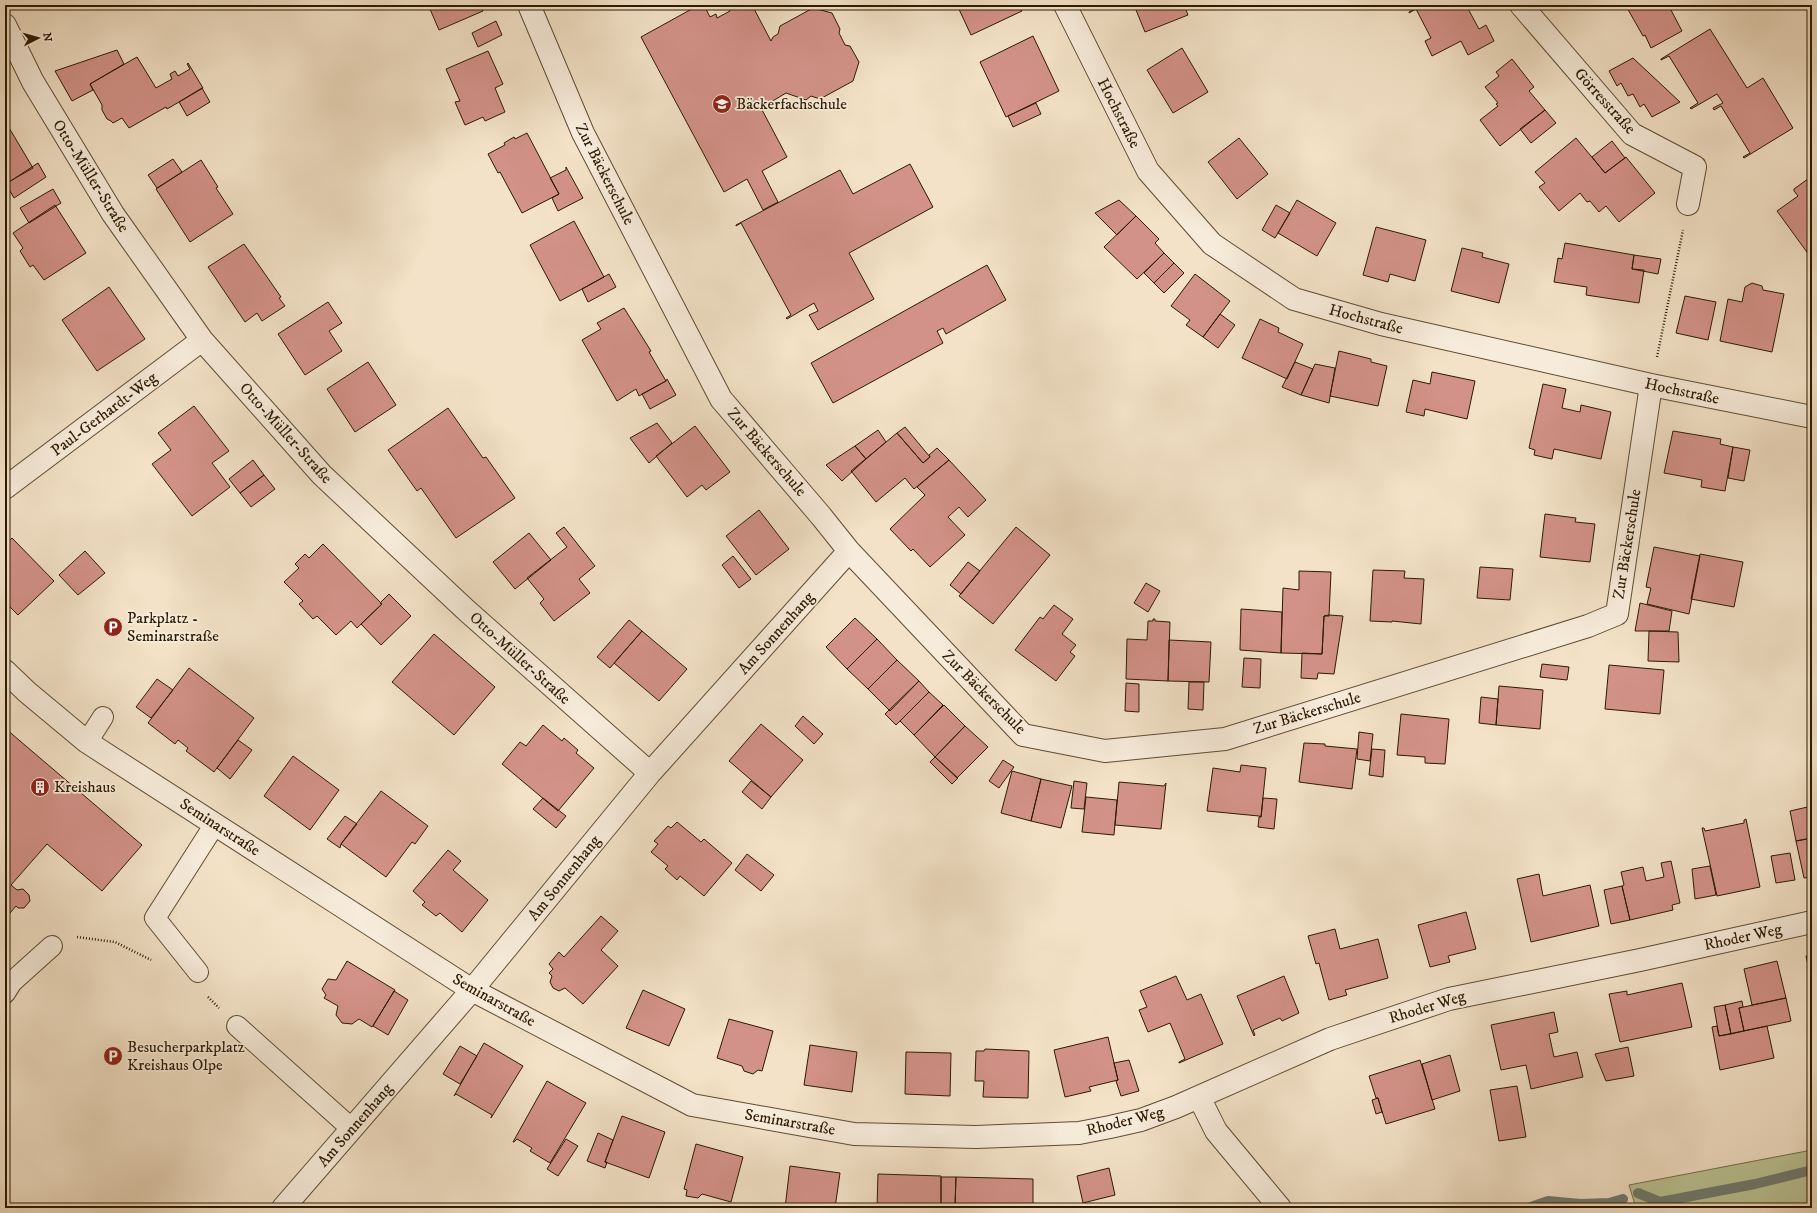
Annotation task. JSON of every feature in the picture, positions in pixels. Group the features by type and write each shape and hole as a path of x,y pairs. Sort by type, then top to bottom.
{"street":[{"name":"Zur Bäckerschule","path":"529,5 583,133 721,399 849,551 1023,736 1104,751 1225,739 1588,626 1616,614 1651,385"},
{"name":"Hochstraße","path":"1065,5 1148,171 1212,244 1294,299 1382,324 1651,385 1812,417"},
{"name":"Görresstraße","path":"1521,5 1632,134 1695,167 1688,204"},
{"name":"Otto-Müller-Straße","path":"5,25 33,82 113,214 202,340 322,475 466,610 650,773"},
{"name":"Paul-Gerhardt-Weg","path":"5,488 202,340"},
{"name":"Am Sonnenhang","path":"283,1208 472,990 650,773 849,551"},
{"name":"Seminarstraße","path":"5,671 27,692 87,742 472,990 692,1105 854,1134 976,1137 1056,1134"},
{"name":"Rhoder Weg","path":"1056,1134 1079,1133 1141,1120 1199,1097 1330,1038 1449,998 1640,960 1812,922"},
{"path":"1199,1097 1216,1131 1280,1208"}],"lane":[{"path":"87,742 103,717"},
{"path":"198,972 155,918 215,824"},
{"path":"5,993 12,982 52,946"},
{"path":"237,1026 352,1129"}],"path":[{"path":"1651,385 1688,204"},
{"path":"78,937 115,942 139,952 155,962"},
{"path":"198,972 201,989 237,1026"}],"green space":[{"path":"1812,1150 1812,1208 1636,1208 1629,1185"}],"building":[{"path":"36,5 48,5 37,9"},
{"path":"433,5 480,5 483,11 439,30 430,9 434,8"},
{"name":"Bäckerfachschule","path":"699,5 704,5 710,17 716,14 717,18 730,11 727,5 752,5 771,41 773,37 778,34 780,26 813,8 832,13 840,29 839,33 845,45 850,46 859,62 853,81 820,99 811,96 806,100 786,93 761,108 787,157 762,171 778,202 763,210 747,179 724,192 641,37"},
{"path":"957,5 1019,5 1022,11 971,35"},
{"path":"1134,5 1184,5 1188,15 1145,32"},
{"path":"1422,5 1466,5 1479,29 1486,25 1494,41 1468,55 1461,41 1432,56 1425,41 1431,38 1416,9 1409,13"},
{"path":"1679,5 1671,10 1682,31 1651,48 1645,35 1643,36 1626,6"},
{"path":"496,21 502,35 478,47 472,33"},
{"path":"1710,29 1747,88 1763,78 1793,128 1744,158 1743,157 1750,153 1721,106 1714,110 1713,108 1723,103 1717,94 1691,109 1690,108 1698,103 1669,56 1661,60"},
{"path":"1033,36 1059,91 1006,117 980,62"},
{"path":"1182,48 1208,92 1173,113 1147,70"},
{"path":"117,50 124,64 90,84 93,90 72,101 55,71"},
{"path":"488,51 503,84 495,88 505,112 485,121 483,117 465,125 455,102 460,101 446,69"},
{"path":"137,57 156,88 172,79 170,74 175,71 178,76 190,69 187,64 188,63 203,88 167,109 166,107 129,128 122,118 113,123 107,119 102,110 102,105 90,84"},
{"path":"1633,58 1680,102 1652,117 1644,104 1640,107 1633,94 1628,96 1621,83 1617,86 1609,71"},
{"path":"1512,59 1534,87 1529,91 1545,110 1500,146 1480,120 1498,106 1496,104 1498,103 1485,87 1499,76 1496,72"},
{"path":"202,88 210,102 187,116 179,102"},
{"path":"1036,103 1041,114 1013,127 1008,116"},
{"path":"1545,110 1556,123 1531,143 1520,129"},
{"path":"5,121 33,168 5,184"},
{"path":"527,133 559,194 522,213 500,172 498,173 488,154 505,145 504,143 514,137 515,139"},
{"path":"1239,138 1268,174 1237,199 1208,162"},
{"path":"1576,138 1605,173 1626,157 1655,193 1619,222 1606,206 1599,212 1590,201 1587,202 1580,193 1559,211 1539,187 1545,183 1535,172"},
{"path":"1612,141 1625,158 1605,173 1592,157"},
{"path":"173,159 182,172 157,188 148,175"},
{"path":"201,160 218,187 216,188 233,214 190,242 156,189"},
{"path":"38,163 46,177 14,198 6,184"},
{"path":"910,164 933,207 849,253 874,299 818,330 809,315 818,311 814,303 787,319 786,318 791,315 741,223 736,225 840,170 853,194"},
{"path":"566,167 583,198 558,211 552,198 559,194 550,178 566,170"},
{"path":"1812,176 1812,259 1777,211 1798,196 1794,189"},
{"path":"53,189 61,203 29,223 20,208"},
{"path":"1119,200 1136,216 1117,235 1095,213"},
{"path":"1297,200 1336,223 1317,256 1278,233"},
{"path":"55,205 86,253 44,280 33,265 30,267 20,251 23,248 13,233"},
{"path":"1276,205 1290,213 1275,238 1262,230"},
{"path":"1136,216 1159,239 1155,243 1164,253 1137,279 1104,247"},
{"path":"574,221 604,277 560,301 530,245"},
{"path":"1376,227 1426,240 1415,281 1390,274 1388,282 1363,275"},
{"path":"1565,243 1634,255 1632,269 1644,270 1639,303 1586,295 1587,287 1554,282 1558,258 1562,259"},
{"path":"244,244 281,297 279,298 285,306 262,321 257,313 245,322 208,267"},
{"path":"1462,248 1483,253 1482,257 1509,264 1499,303 1451,291"},
{"path":"1164,253 1174,263 1154,283 1144,273"},
{"path":"1634,255 1661,259 1658,274 1632,269"},
{"path":"1174,263 1184,273 1164,293 1154,283"},
{"path":"987,265 1006,300 946,334 943,328 937,331 943,343 833,403 811,363"},
{"path":"609,274 616,287 588,302 582,289"},
{"path":"1195,274 1230,301 1203,337 1186,325 1190,320 1171,306"},
{"path":"1752,283 1762,286 1763,290 1784,294 1772,352 1720,341 1728,299 1742,302 1745,287"},
{"path":"109,287 145,339 97,371 62,320"},
{"path":"1685,296 1716,302 1708,340 1676,333"},
{"path":"328,302 342,323 329,331 342,351 305,375 278,334"},
{"path":"624,308 651,351 649,352 666,381 639,396 636,389 617,401 582,340 601,329 597,323"},
{"path":"1220,314 1235,325 1218,348 1203,337"},
{"path":"1260,319 1279,328 1278,332 1303,344 1287,379 1242,358"},
{"path":"1339,351 1371,359 1371,362 1387,366 1378,406 1330,396"},
{"path":"368,362 396,405 355,432 327,389"},
{"path":"1295,362 1313,369 1301,395 1282,387"},
{"path":"1315,364 1335,368 1329,403 1301,395"},
{"path":"1432,372 1475,381 1467,419 1425,409 1424,416 1406,412 1413,380 1430,384"},
{"path":"667,379 676,395 650,409 642,394 666,381"},
{"path":"1543,384 1566,389 1562,408 1580,412 1581,405 1611,412 1601,459 1554,449 1552,459 1534,455 1535,450 1529,448"},
{"path":"194,406 229,451 212,463 230,487 192,516 152,464 171,450 158,433"},
{"path":"448,408 483,458 486,457 515,498 456,538 421,488 417,491 388,450"},
{"path":"657,423 672,443 649,463 630,438"},
{"path":"695,426 730,472 706,490 702,485 687,497 656,456"},
{"path":"905,427 930,457 923,463 897,433"},
{"path":"878,430 886,442 866,459 855,446"},
{"path":"1673,431 1721,439 1720,444 1733,447 1725,491 1701,487 1702,480 1664,473"},
{"path":"897,433 923,463 937,448 949,460 914,489 905,478 876,502 851,471"},
{"path":"855,446 866,459 842,481 826,465"},
{"path":"1733,447 1750,450 1744,481 1728,478"},
{"path":"253,460 264,475 240,493 229,479"},
{"path":"949,460 986,500 968,517 959,507 948,517 965,535 930,567 913,549 911,551 890,529 925,495 917,487"},
{"path":"264,475 275,489 251,507 240,493"},
{"path":"759,510 789,549 756,575 726,536"},
{"path":"1545,514 1576,518 1575,522 1595,524 1590,562 1540,557"},
{"path":"564,527 595,566 579,579 590,593 554,621 540,603 544,599 527,578 567,547 556,533"},
{"path":"1016,527 1050,555 993,624 959,596"},
{"path":"529,533 551,560 515,589 493,562"},
{"path":"12,538 54,581 18,615 5,602 5,545"},
{"path":"323,544 382,604 357,628 351,621 336,635 317,616 313,619 299,604 303,601 284,582 299,568 295,564 305,554 309,558"},
{"path":"1654,547 1700,556 1689,614 1647,604 1651,588 1646,587"},
{"path":"85,551 105,573 78,595 59,575"},
{"path":"1700,554 1743,562 1734,607 1691,599"},
{"path":"733,556 751,579 739,588 722,565"},
{"path":"968,562 980,571 961,594 950,585"},
{"path":"1480,567 1513,569 1510,600 1477,598"},
{"path":"1373,570 1405,571 1404,578 1424,579 1421,624 1392,621 1370,621"},
{"path":"1299,571 1331,572 1329,616 1324,616 1322,654 1281,653 1283,588 1299,590"},
{"path":"1146,583 1160,591 1148,612 1134,603"},
{"path":"389,594 411,616 381,645 361,624 382,604 380,603"},
{"path":"1640,603 1672,611 1669,631 1635,631"},
{"path":"1054,605 1073,619 1062,634 1076,645 1070,652 1075,656 1056,681 1015,650 1040,617 1043,619"},
{"path":"1241,609 1282,612 1281,653 1240,650"},
{"path":"1324,616 1343,616 1334,674 1318,673 1317,679 1301,678 1302,653 1322,654"},
{"path":"855,618 877,639 847,669 826,647"},
{"path":"1153,619 1155,619 1155,621 1170,622 1168,681 1126,679 1127,639 1147,640 1148,621 1153,621"},
{"path":"629,620 642,631 610,668 597,657"},
{"path":"642,631 687,669 659,701 614,663"},
{"path":"1649,631 1678,632 1679,662 1648,661"},
{"path":"434,634 495,687 454,735 392,682"},
{"path":"877,639 897,660 868,689 847,669"},
{"path":"1169,640 1211,642 1209,682 1168,681"},
{"path":"1244,658 1261,659 1260,688 1242,687"},
{"path":"897,660 919,681 890,711 868,689"},
{"path":"1542,664 1569,667 1567,680 1540,677"},
{"path":"1609,665 1664,670 1660,714 1605,709"},
{"path":"189,668 254,718 214,772 186,751 188,748 178,740 175,744 148,723"},
{"path":"157,679 173,690 151,718 136,707"},
{"path":"919,681 929,692 896,725 885,714"},
{"path":"1189,682 1204,682 1203,710 1188,709"},
{"path":"1126,683 1139,684 1139,712 1125,711"},
{"path":"1499,686 1543,690 1540,729 1496,725"},
{"path":"929,692 943,705 914,735 900,721"},
{"path":"1481,697 1498,699 1496,725 1479,723"},
{"path":"944,705 965,726 935,757 914,735"},
{"path":"1401,714 1449,719 1445,764 1425,763 1425,757 1397,755"},
{"path":"803,716 823,734 814,744 795,726"},
{"path":"761,724 803,760 771,797 729,761"},
{"path":"543,725 562,741 564,738 578,750 576,753 594,768 558,811 502,764 520,742 526,746"},
{"path":"965,726 988,747 957,778 935,757"},
{"name":"Kreishaus","path":"6,729 142,845 102,891 47,844 11,885 17,890 23,889 29,895 30,901 24,908 18,908 16,906 5,919"},
{"path":"1359,732 1373,734 1370,761 1357,759"},
{"path":"238,740 252,750 230,779 217,768"},
{"path":"1304,743 1325,744 1325,746 1357,749 1352,789 1299,782"},
{"path":"1372,749 1385,750 1383,777 1369,775"},
{"path":"293,756 339,790 310,830 264,796"},
{"path":"935,757 958,778 952,784 930,762"},
{"path":"1003,760 1014,767 999,788 989,781"},
{"path":"1241,765 1266,768 1261,817 1207,811 1213,768 1240,772"},
{"path":"1012,771 1041,779 1031,821 1001,813"},
{"path":"1041,779 1072,786 1061,828 1031,821"},
{"path":"751,781 771,797 762,809 742,792"},
{"path":"1074,781 1087,783 1084,809 1071,808"},
{"path":"1119,782 1164,786 1166,783 1161,829 1115,825"},
{"path":"381,791 428,826 415,844 412,842 386,877 341,844"},
{"path":"1086,797 1117,800 1114,835 1082,832"},
{"path":"543,798 566,816 556,828 533,809"},
{"path":"1263,798 1277,799 1274,829 1258,827 1259,817 1261,817"},
{"path":"1812,806 1812,838 1796,841 1790,811"},
{"path":"345,816 357,824 341,844 340,848 327,839"},
{"path":"1746,819 1760,887 1717,896 1702,828 1704,828 1705,831 1744,823 1744,820"},
{"path":"677,822 701,842 704,839 732,863 704,896 680,876 677,880 665,869 668,866 651,852 658,844 654,841 668,826 671,828"},
{"path":"1812,838 1812,877 1804,878 1796,841"},
{"path":"448,850 461,861 453,870 488,900 462,932 440,913 436,916 422,905 425,902 413,891"},
{"path":"1790,853 1795,880 1776,883 1771,856"},
{"path":"747,854 774,875 761,891 735,870"},
{"path":"1671,861 1680,903 1672,905 1673,910 1630,920 1622,886 1624,885 1621,872 1643,867 1646,881 1664,877 1661,863"},
{"path":"1710,866 1716,895 1695,899 1692,869"},
{"path":"1539,874 1543,896 1590,885 1599,926 1531,942 1517,879"},
{"path":"1622,886 1630,920 1611,924 1604,890"},
{"path":"1466,912 1476,949 1448,956 1450,962 1430,967 1418,925"},
{"path":"601,916 618,931 601,950 618,966 583,1004 565,988 559,991 553,988 550,982 552,976 549,973 553,969 549,964 559,952 564,957"},
{"path":"1335,929 1340,949 1378,939 1388,978 1345,990 1347,995 1329,1000 1319,963 1316,964 1308,936"},
{"path":"1812,954 1812,986 1806,956"},
{"path":"347,961 395,990 372,1027 359,1019 352,1024 342,1023 336,1015 338,1006 324,998 326,995 322,989 328,979 336,980"},
{"path":"1777,961 1786,998 1752,1005 1744,969"},
{"path":"1176,976 1187,1000 1201,994 1223,1044 1179,1063 1185,1059 1170,1023 1148,1032 1139,1010 1147,1007 1140,991"},
{"path":"1284,976 1299,1013 1282,1021 1280,1018 1253,1030 1254,1036 1237,996"},
{"path":"1682,983 1692,1027 1620,1042 1609,994 1627,991 1627,995"},
{"path":"643,990 685,1009 669,1046 626,1028"},
{"path":"394,991 408,1000 388,1035 373,1026"},
{"path":"1786,998 1791,1021 1744,1031 1739,1008"},
{"path":"1742,1001 1743,1007 1739,1008 1744,1031 1731,1034 1725,1005"},
{"path":"1725,1005 1731,1034 1719,1036 1714,1007"},
{"path":"1554,1012 1558,1032 1549,1034 1554,1057 1577,1052 1583,1077 1531,1089 1526,1065 1501,1070 1491,1025"},
{"path":"729,1019 773,1031 762,1071 758,1070 753,1074 744,1071 742,1066 717,1058"},
{"path":"1717,1026 1719,1036 1767,1026 1774,1058 1720,1070 1712,1027"},
{"path":"1108,1037 1118,1080 1089,1087 1091,1091 1065,1097 1054,1050"},
{"path":"484,1043 523,1066 491,1118 492,1115 456,1094 454,1096"},
{"path":"810,1045 857,1052 852,1092 804,1085"},
{"path":"460,1046 477,1056 460,1084 443,1074"},
{"path":"1628,1047 1634,1076 1606,1081 1595,1054"},
{"path":"985,1049 1029,1051 1028,1098 983,1097 984,1081 975,1081 976,1051 984,1051"},
{"path":"906,1052 951,1053 950,1096 905,1094"},
{"path":"1450,1055 1460,1091 1432,1100 1422,1064"},
{"path":"1129,1060 1139,1091 1121,1096 1116,1081 1118,1080 1114,1063"},
{"path":"1420,1060 1435,1109 1386,1124 1369,1076"},
{"path":"547,1081 586,1103 550,1163 530,1151 532,1148 517,1139 513,1142"},
{"path":"1517,1086 1526,1137 1499,1141 1490,1090"},
{"path":"1378,1098 1382,1112 1376,1114 1372,1100"},
{"path":"622,1116 665,1132 649,1178 605,1162"},
{"path":"598,1133 613,1140 605,1162 607,1162 605,1168 587,1161"},
{"path":"566,1139 578,1146 558,1176 547,1169"},
{"path":"696,1144 743,1157 731,1202 702,1194 698,1198 686,1196 687,1190 684,1189"},
{"path":"790,1166 840,1173 835,1208 785,1208"},
{"path":"1109,1168 1115,1195 1083,1203 1077,1176"},
{"path":"878,1174 941,1176 941,1208 877,1208"},
{"path":"941,1177 956,1177 955,1206 941,1206"},
{"path":"956,1177 1033,1179 1033,1208 970,1208 970,1206 955,1206"}],"waterway":[{"path":"1638,1193 1660,1202 1755,1184 1812,1170"},
{"path":"1528,1208 1548,1201 1580,1204 1609,1203 1623,1199"}],"place":[{"name":"Bäckerfachschule","path":"722,104"},
{"name":"Parkplatz - Seminarstraße","path":"113,627"},
{"name":"Kreishaus","path":"40,787"},
{"name":"Besucherparkplatz Kreishaus Olpe","path":"113,1056"}]}
